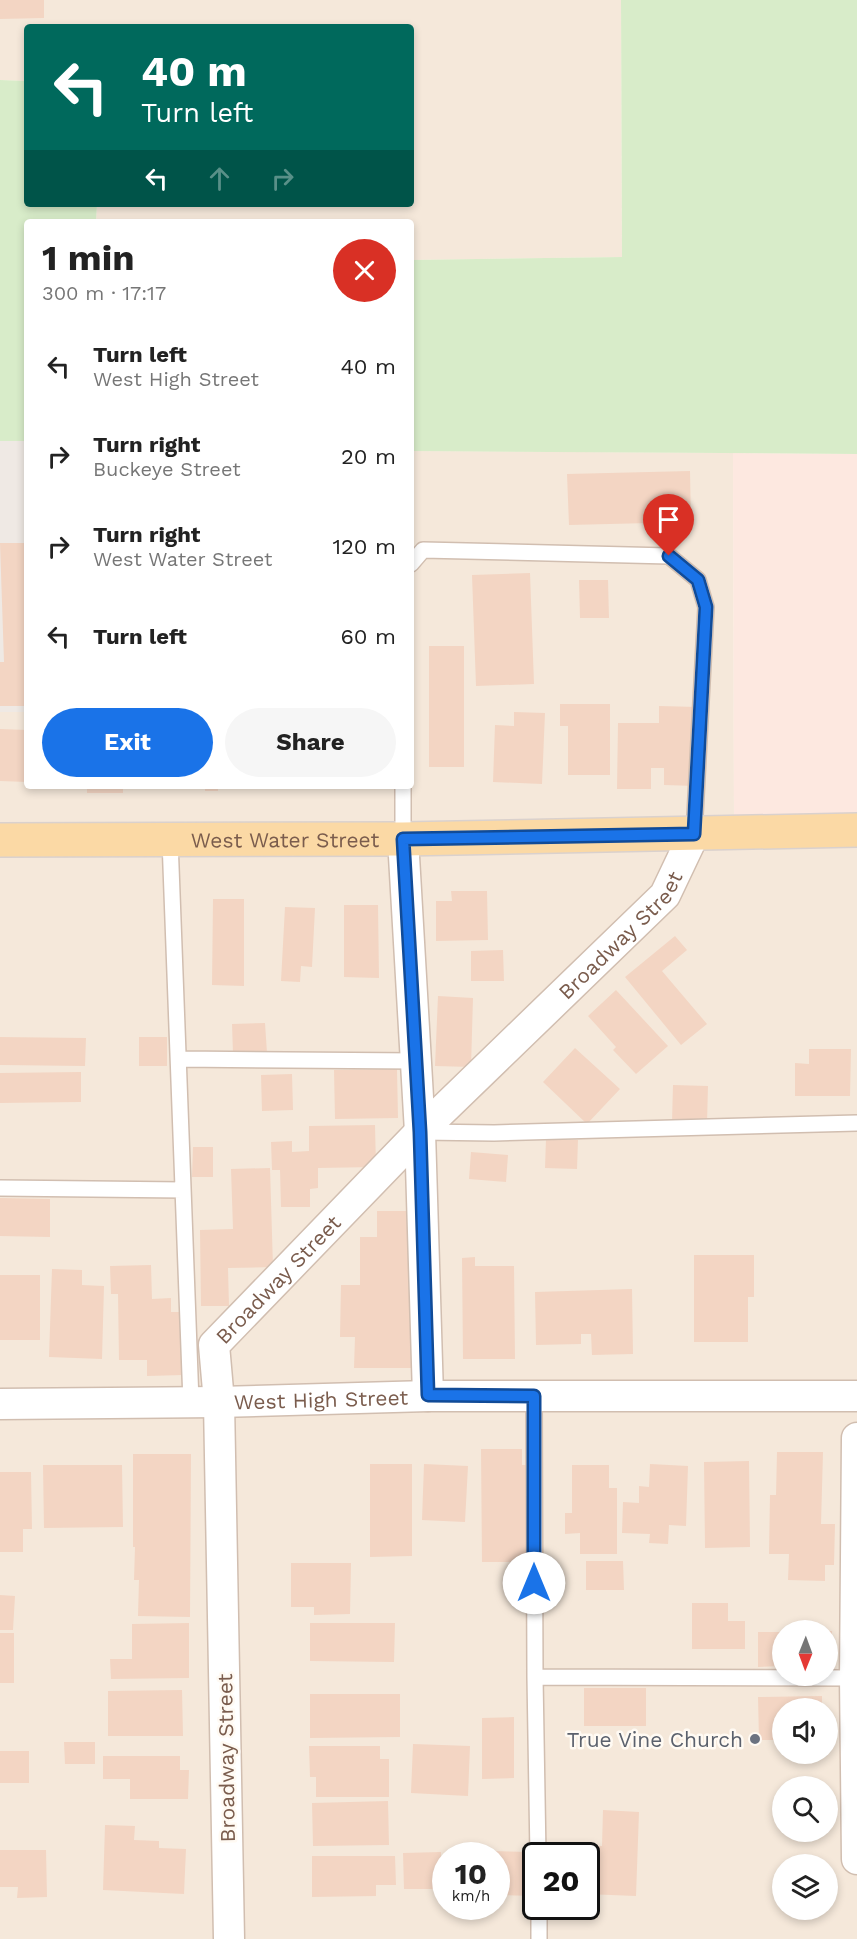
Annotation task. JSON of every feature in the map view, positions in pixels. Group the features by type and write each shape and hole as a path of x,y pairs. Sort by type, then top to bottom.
{"main road":[{"name":"West Water Street","path":"0,840 403,839 857,830"}],"street":[{"name":"Broadway Street","path":"230,1939 205,1402 214,1346 420,1132 665,895 694,834"},
{"path":"403,839 420,1132 428,1395"},
{"name":"West High Street","path":"0,1404 205,1402 428,1395 857,1396"},
{"path":"857,1438 857,1859"}],"lane":[{"path":"414,560 423,550 669,556 698,580 706,607 694,834"},
{"path":"403,789 403,839"},
{"path":"170,840 183,1190 205,1402"},
{"path":"179,1059 416,1061"},
{"path":"420,1132 494,1133 857,1123"},
{"path":"0,1188 183,1190"},
{"path":"534,1396 538,1842"},
{"path":"535,1677 856,1678"},
{"path":"539,1920 539,1939"}],"shaded area":[{"path":"0,0 621,0 622,257 414,260 414,219 96,219 97,207 414,207 414,24 24,24 24,81 0,80"},
{"path":"0,441 24,441 24,712 0,712"},
{"path":"414,451 733,453 734,833 857,830 857,1939 0,1939 0,712 24,712 24,789 414,789"},
{"path":"733,453 857,454 857,830 734,833"}],"green space":[{"path":"621,0 857,0 857,454 414,451 414,260 622,257"},
{"path":"0,80 24,81 24,207 97,207 96,219 24,219 24,441 0,441"}],"building":[{"path":"0,0 44,0 44,18 0,19"},
{"path":"690,471 691,522 569,525 567,474"},
{"path":"0,543 24,543 24,706 0,706 0,662 4,662"},
{"path":"530,573 534,684 476,686 472,575"},
{"path":"579,580 608,580 609,618 580,618"},
{"path":"429,646 464,646 464,767 429,767"},
{"path":"560,704 610,704 610,775 568,775 568,726 560,726"},
{"path":"659,706 698,707 696,786 664,785 664,768 651,768 651,789 617,789 618,723 659,723"},
{"path":"514,712 545,713 542,784 493,782 495,725 514,726"},
{"path":"0,729 24,730 24,782 0,781"},
{"path":"87,789 123,789 123,793 87,793"},
{"path":"205,789 218,789 218,791 205,791"},
{"path":"451,891 487,891 488,940 436,941 436,901 452,901"},
{"path":"213,899 244,899 244,986 212,985"},
{"path":"344,905 378,905 379,978 344,977"},
{"path":"285,907 315,908 312,967 301,966 300,982 281,981"},
{"path":"675,936 687,950 662,971 707,1024 681,1045 625,977"},
{"path":"503,950 504,981 471,981 471,951"},
{"path":"616,990 668,1046 636,1074 613,1050 616,1047 588,1016"},
{"path":"438,996 473,998 471,1067 435,1066"},
{"path":"265,1023 267,1053 233,1054 232,1024"},
{"path":"0,1037 86,1038 85,1066 0,1065"},
{"path":"139,1037 167,1037 167,1066 139,1066"},
{"path":"575,1048 620,1089 587,1124 543,1082"},
{"path":"809,1049 851,1049 850,1096 795,1096 795,1063 809,1064"},
{"path":"397,1069 398,1118 335,1119 334,1070"},
{"path":"81,1072 81,1102 0,1103 0,1073"},
{"path":"292,1074 293,1110 262,1111 261,1075"},
{"path":"673,1085 708,1086 707,1123 672,1122"},
{"path":"375,1125 376,1167 318,1168 318,1188 310,1189 310,1207 281,1207 280,1170 272,1170 271,1142 292,1141 292,1152 309,1151 309,1126"},
{"path":"546,1139 578,1140 577,1169 545,1168"},
{"path":"193,1147 213,1147 213,1177 192,1177"},
{"path":"471,1152 508,1155 506,1182 469,1179"},
{"path":"270,1168 273,1267 228,1268 229,1306 201,1306 200,1230 233,1229 231,1169"},
{"path":"0,1198 50,1199 50,1237 0,1236"},
{"path":"377,1211 416,1211 415,1368 354,1368 355,1337 340,1337 341,1285 360,1285 360,1237 377,1237"},
{"path":"694,1255 754,1255 754,1297 748,1297 748,1342 694,1342"},
{"path":"475,1257 475,1266 514,1266 515,1359 463,1359 462,1258"},
{"path":"151,1265 152,1299 171,1298 171,1312 182,1312 183,1375 147,1376 147,1360 119,1360 118,1294 111,1294 110,1266"},
{"path":"52,1269 82,1270 82,1285 104,1286 102,1359 49,1357"},
{"path":"0,1275 40,1275 40,1340 0,1340"},
{"path":"632,1289 633,1354 592,1355 591,1334 581,1334 581,1344 536,1345 535,1292"},
{"path":"481,1449 522,1449 522,1465 541,1465 541,1562 482,1562"},
{"path":"777,1452 823,1452 821,1524 835,1524 834,1565 825,1565 825,1581 788,1580 789,1554 769,1554 770,1495 776,1495"},
{"path":"133,1454 191,1454 190,1617 138,1616 139,1580 134,1580"},
{"path":"749,1461 750,1547 705,1548 704,1462"},
{"path":"370,1464 412,1464 412,1556 370,1557"},
{"path":"424,1464 468,1466 465,1522 422,1520"},
{"path":"650,1464 688,1466 686,1526 669,1525 668,1544 649,1543 650,1534 622,1533 623,1502 639,1503 639,1486 649,1487"},
{"path":"43,1465 122,1465 123,1527 44,1528"},
{"path":"572,1465 609,1465 609,1488 617,1488 617,1554 580,1554 580,1533 565,1534 565,1513 572,1513"},
{"path":"0,1472 31,1472 32,1529 23,1529 23,1552 0,1552"},
{"path":"586,1561 623,1561 624,1590 586,1590"},
{"path":"291,1563 351,1563 350,1614 314,1615 314,1607 291,1607"},
{"path":"0,1595 15,1596 13,1630 0,1630"},
{"path":"692,1603 728,1603 728,1621 745,1621 745,1649 692,1649"},
{"path":"189,1623 189,1678 111,1679 110,1659 132,1659 132,1624"},
{"path":"310,1623 395,1623 394,1662 310,1661"},
{"path":"758,1632 772,1632 772,1666 758,1667"},
{"path":"0,1633 14,1633 14,1683 0,1683"},
{"path":"584,1688 646,1688 646,1726 584,1726"},
{"path":"182,1690 183,1736 108,1736 108,1691"},
{"path":"310,1694 400,1694 400,1737 310,1738"},
{"path":"822,1696 822,1698 772,1698 772,1740 759,1740 758,1697"},
{"path":"514,1717 514,1778 482,1779 482,1718"},
{"path":"64,1742 95,1742 95,1764 65,1764"},
{"path":"413,1744 470,1746 468,1796 411,1793"},
{"path":"309,1746 380,1746 380,1759 389,1759 389,1797 316,1797 316,1777 310,1777"},
{"path":"0,1751 29,1751 29,1783 0,1783"},
{"path":"103,1756 180,1756 180,1770 189,1770 188,1799 130,1799 130,1779 103,1779"},
{"path":"388,1801 389,1845 313,1846 312,1803"},
{"path":"603,1810 639,1812 636,1896 600,1895 600,1846 602,1846"},
{"path":"105,1825 135,1826 134,1840 159,1841 159,1848 186,1849 184,1894 103,1890"},
{"path":"0,1850 46,1850 47,1897 17,1898 18,1887 0,1887"},
{"path":"432,1852 432,1889 404,1889 403,1853"},
{"path":"510,1852 522,1852 522,1896 510,1895"},
{"path":"312,1856 395,1856 396,1885 376,1885 376,1896 312,1897"}],"place":[{"name":"True Vine Church","path":"755,1739"}],"route":[{"path":"534,1583 534,1396 428,1395 420,1132 403,839 694,834 706,607 698,580 669,556"}]}
